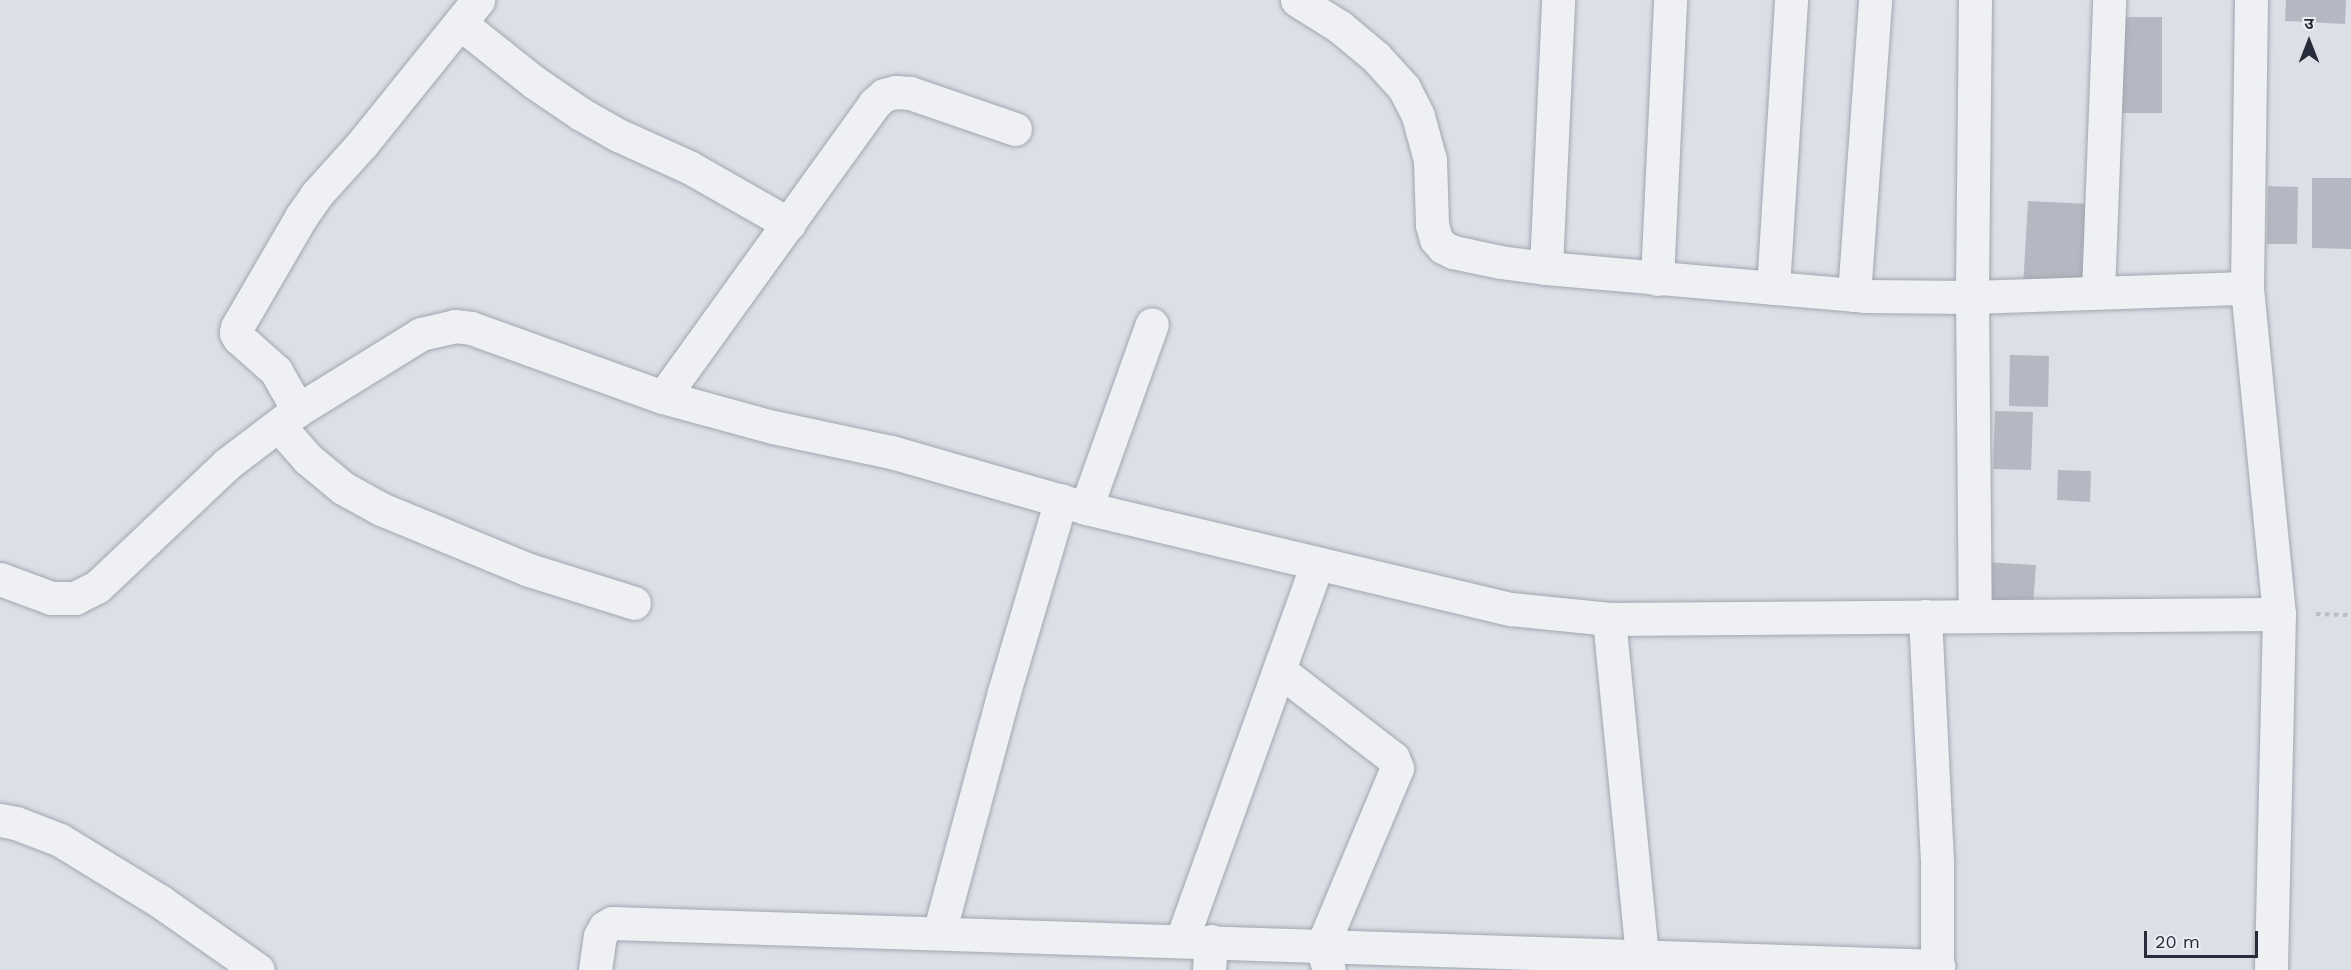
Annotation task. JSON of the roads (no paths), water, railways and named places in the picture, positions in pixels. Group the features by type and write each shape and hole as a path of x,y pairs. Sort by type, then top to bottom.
{"street":[{"path":"1299,0 1340,27 1376,57 1404,88 1418,116 1430,159 1432,225 1436,239 1443,247 1453,252 1500,262 1546,268 1854,295 1971,297 2247,288"},
{"path":"1546,268 1558,0"},
{"path":"1657,279 1670,0"},
{"path":"1773,288 1791,0"},
{"path":"1854,295 1875,0"},
{"path":"1975,0 1971,297 1975,615"},
{"path":"2098,292 2109,0"},
{"path":"2251,0 2247,288 2279,614 2271,970"},
{"path":"634,603 529,570 381,509 343,488 308,459 289,418 276,371 239,338 236,333 237,327 312,202 469,12 534,82 581,114 618,135 689,167 789,224"},
{"path":"663,397 874,104 884,95 896,92 910,93 1015,129"},
{"path":"939,933 1004,692 1074,504 1152,324"},
{"path":"0,579 51,598 75,598 97,587 227,464 289,418 421,334 455,326 481,332 663,397 773,427 891,452 1074,504 1511,609 1609,619 2279,614"},
{"path":"1201,950 1279,669 1317,564"},
{"path":"596,970 600,936 605,927 612,923 939,933 1326,958 1642,957 1937,968 1937,864 1925,616"},
{"path":"1609,619 1642,957"},
{"path":"1279,669 1394,758 1397,768 1326,958"},
{"path":"0,820 16,823 60,840 161,902 258,970"}]}
